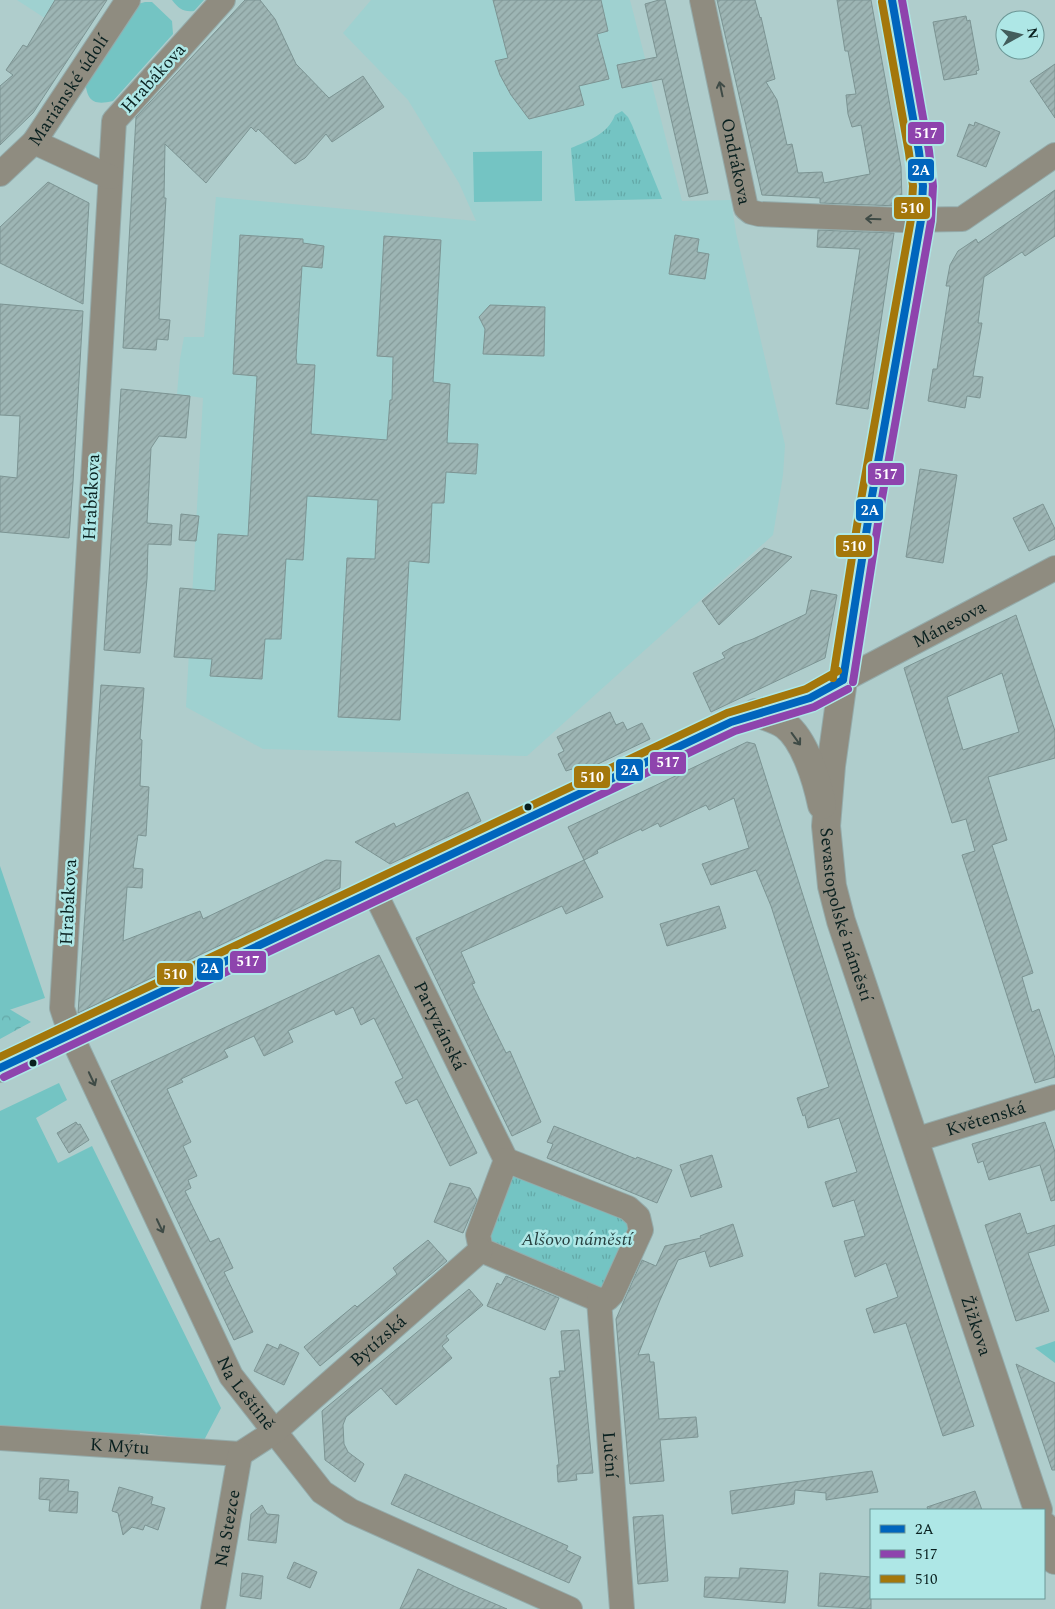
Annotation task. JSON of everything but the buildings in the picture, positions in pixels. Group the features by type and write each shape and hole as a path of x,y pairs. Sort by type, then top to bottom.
{"main road":[{"path":"0,1068 732,722 756,713 810,698 843,680 872,496 921,220 923,186 920,152 892,0"}],"street":[{"name":"Mariánské údolí","path":"0,174 34,142 128,0"},
{"name":"Hrabákova","path":"71,1034 62,1008 114,121 223,0"},
{"name":"Ondrákova","path":"702,0 746,208 751,212 759,214 921,220"},
{"path":"34,142 110,177"},
{"path":"921,220 962,219 1055,155"},
{"name":"Mánesova","path":"843,680 1055,568"},
{"name":"Sevastopolské náměstí","path":"843,680 831,766 826,826 832,886 841,921 915,1140"},
{"path":"756,713 776,720 787,727 799,742 814,777 826,826"},
{"name":"Partyzánská","path":"374,891 506,1160"},
{"name":"Na Leštině","path":"71,1034 231,1376 322,1492 351,1511 570,1609"},
{"name":"Květenská","path":"915,1140 1055,1097"},
{"name":"Žižkova","path":"915,1140 1038,1509"},
{"path":"506,1160 628,1208 638,1217 641,1230 612,1294 606,1299 599,1300 481,1250 478,1235 506,1160"},
{"name":"Bytízská","path":"240,1454 274,1432 481,1250"},
{"name":"Luční","path":"599,1300 622,1609"},
{"name":"K Mýtu","path":"0,1438 240,1454"},
{"name":"Na Stezce","path":"213,1604 240,1454"},
{"path":"1045,1529 1055,1560"}],"shaded area":[{"path":"17,0 101,0 80,41"},
{"path":"371,0 630,0 682,201 731,200 736,233 785,445 783,475 773,535 527,756 263,749 186,707 203,398 177,394 184,337 204,337 216,197 476,221 459,183 408,100 343,33"}],"green space":[{"path":"172,0 204,0 194,11 187,11 177,6"},
{"path":"152,2 172,21 173,34 113,101 95,102 89,97 85,80 138,4"},
{"path":"622,111 632,125 662,199 575,201 571,148 602,132 612,122 615,115"},
{"path":"542,151 542,201 474,202 473,152"},
{"path":"0,866 45,998 0,1013"},
{"path":"6,1007 31,1022 0,1039 0,1009"},
{"path":"59,1083 67,1100 36,1118 58,1163 92,1146 221,1408 202,1444 182,1444 177,1437 140,1433 139,1440 0,1434 0,1111"},
{"name":"Alšovo náměstí","path":"515,1174 626,1215 630,1228 608,1280 600,1289 493,1245 489,1233 511,1178"},
{"path":"1055,1341 1055,1363 1035,1348"}],"transit line":[{"name":"2A","path":"843,680 872,496 921,220 923,186 919,152 892,0"},
{"name":"517","path":"853,682 882,498 931,221 933,186 929,151 902,0"},
{"name":"510","path":"833,678 862,494 911,219 913,186 909,153 882,2"},
{"name":"510","path":"0,1057 727,713 806,689 838,671"},
{"name":"2A","path":"0,1068 731,722 810,698 843,680"},
{"name":"517","path":"4,1077 735,731 814,707 848,689"}]}
